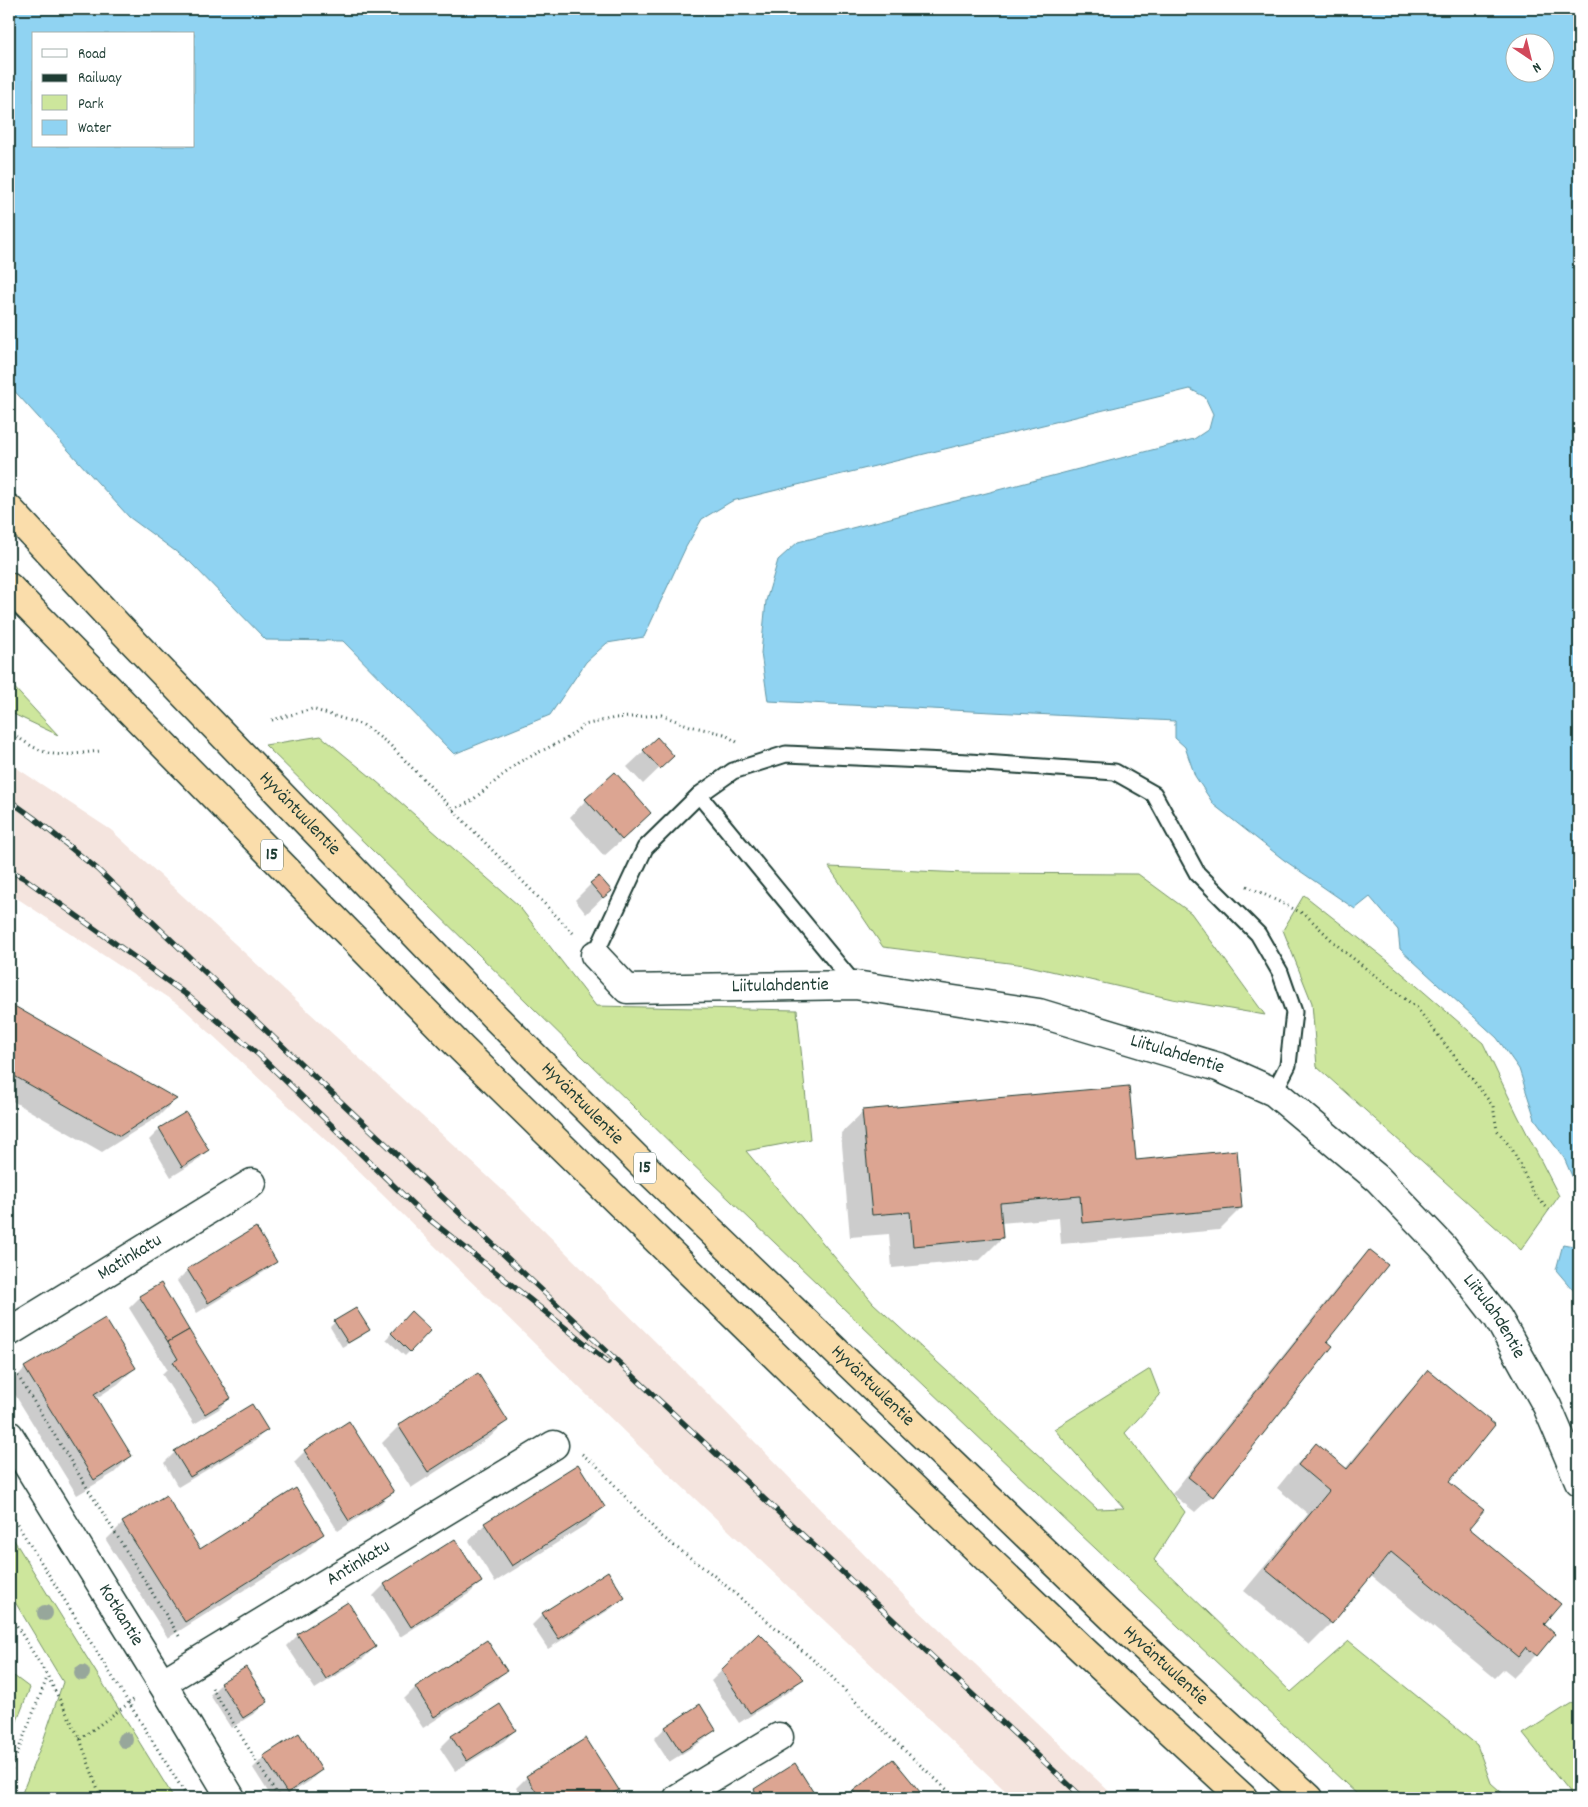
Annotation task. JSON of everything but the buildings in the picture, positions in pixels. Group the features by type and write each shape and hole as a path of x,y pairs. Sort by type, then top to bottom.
{"highway":[{"name":"Hyväntuulentie","path":"9,509 126,634 494,1016 652,1174 1102,1607 1309,1798"},
{"name":"15","path":"9,587 462,1049 772,1353 1084,1651 1243,1798"},
{"path":"9,612 82,661"}],"street":[{"name":"Liitulahdentie","path":"595,955 627,989 855,985 1040,1012 1218,1067 1274,1092 1378,1179 1443,1247 1498,1318 1547,1406 1579,1481"},
{"name":"Matinkatu","path":"9,1332 252,1183"},
{"name":"Kotkantie","path":"9,1435 231,1798"},
{"name":"Antinkatu","path":"162,1683 554,1445"},
{"path":"678,1798 779,1737"}],"lane":[{"path":"595,955 646,848 699,794 733,771 786,754 969,762 1115,772 1154,794 1197,873 1258,934 1280,972 1294,1012 1288,1065 1274,1092"},
{"path":"699,794 855,985"}],"path":[{"path":"272,720 312,709 362,725 389,744 595,955"},
{"path":"453,810 470,802 519,762 566,739 584,725 615,718 661,715 690,726 724,734 766,760"},
{"path":"9,731 34,747 53,754 101,751"},
{"path":"1244,885 1306,915 1341,949 1417,1008 1493,1106 1498,1130 1512,1149 1534,1194 1550,1210"},
{"path":"9,1361 279,1798"},
{"path":"554,1445 563,1438 597,1466 661,1536 712,1574 824,1669 890,1736 956,1798"},
{"path":"9,1510 188,1798"},
{"path":"9,1613 48,1677 80,1739 101,1798"},
{"path":"9,1774 48,1677"},
{"path":"80,1739 128,1703"}],"shaded area":[{"path":"9,763 111,830 509,1196 718,1404 914,1606 1116,1798 1013,1798 640,1447 345,1158 182,1007 9,893"}],"green space":[{"path":"9,682 58,735 9,712"},
{"path":"321,736 376,781 518,905 596,1006 797,1010 810,1139 746,1151 873,1303 1097,1509 1124,1508 1054,1429 1150,1369 1160,1395 1125,1433 1185,1512 1154,1560 1291,1692 1349,1641 1477,1745 1491,1783 1508,1798 1361,1798 1079,1533 688,1160 265,745"},
{"path":"829,867 964,873 1138,874 1191,913 1265,1015 1172,999 1025,965 883,947"},
{"path":"1304,895 1388,961 1483,1043 1559,1196 1521,1250 1317,1067 1312,1003 1283,930"},
{"path":"9,1532 174,1798 20,1798 43,1741 63,1682 9,1592"},
{"path":"14,1676 30,1688 9,1741 9,1684"},
{"path":"1579,1700 1579,1798 1574,1798 1523,1734"}],"water":[{"path":"9,9 1579,9 1579,1192 1564,1158 1535,1119 1519,1069 1497,1038 1400,949 1398,930 1370,897 1355,909 1284,860 1214,805 1195,776 1185,747 1175,738 1175,721 768,701 761,653 766,601 778,560 798,542 1194,439 1209,429 1213,414 1205,397 1190,389 732,501 702,519 686,547 644,637 607,643 586,662 550,715 454,754 343,641 266,640 190,562 129,517 9,385"},
{"path":"1563,1244 1579,1247 1579,1297 1556,1270"}],"railway":[{"path":"9,800 97,869 339,1100 1083,1798"},
{"path":"9,870 24,878 187,995 259,1055 424,1215 608,1362"}]}
